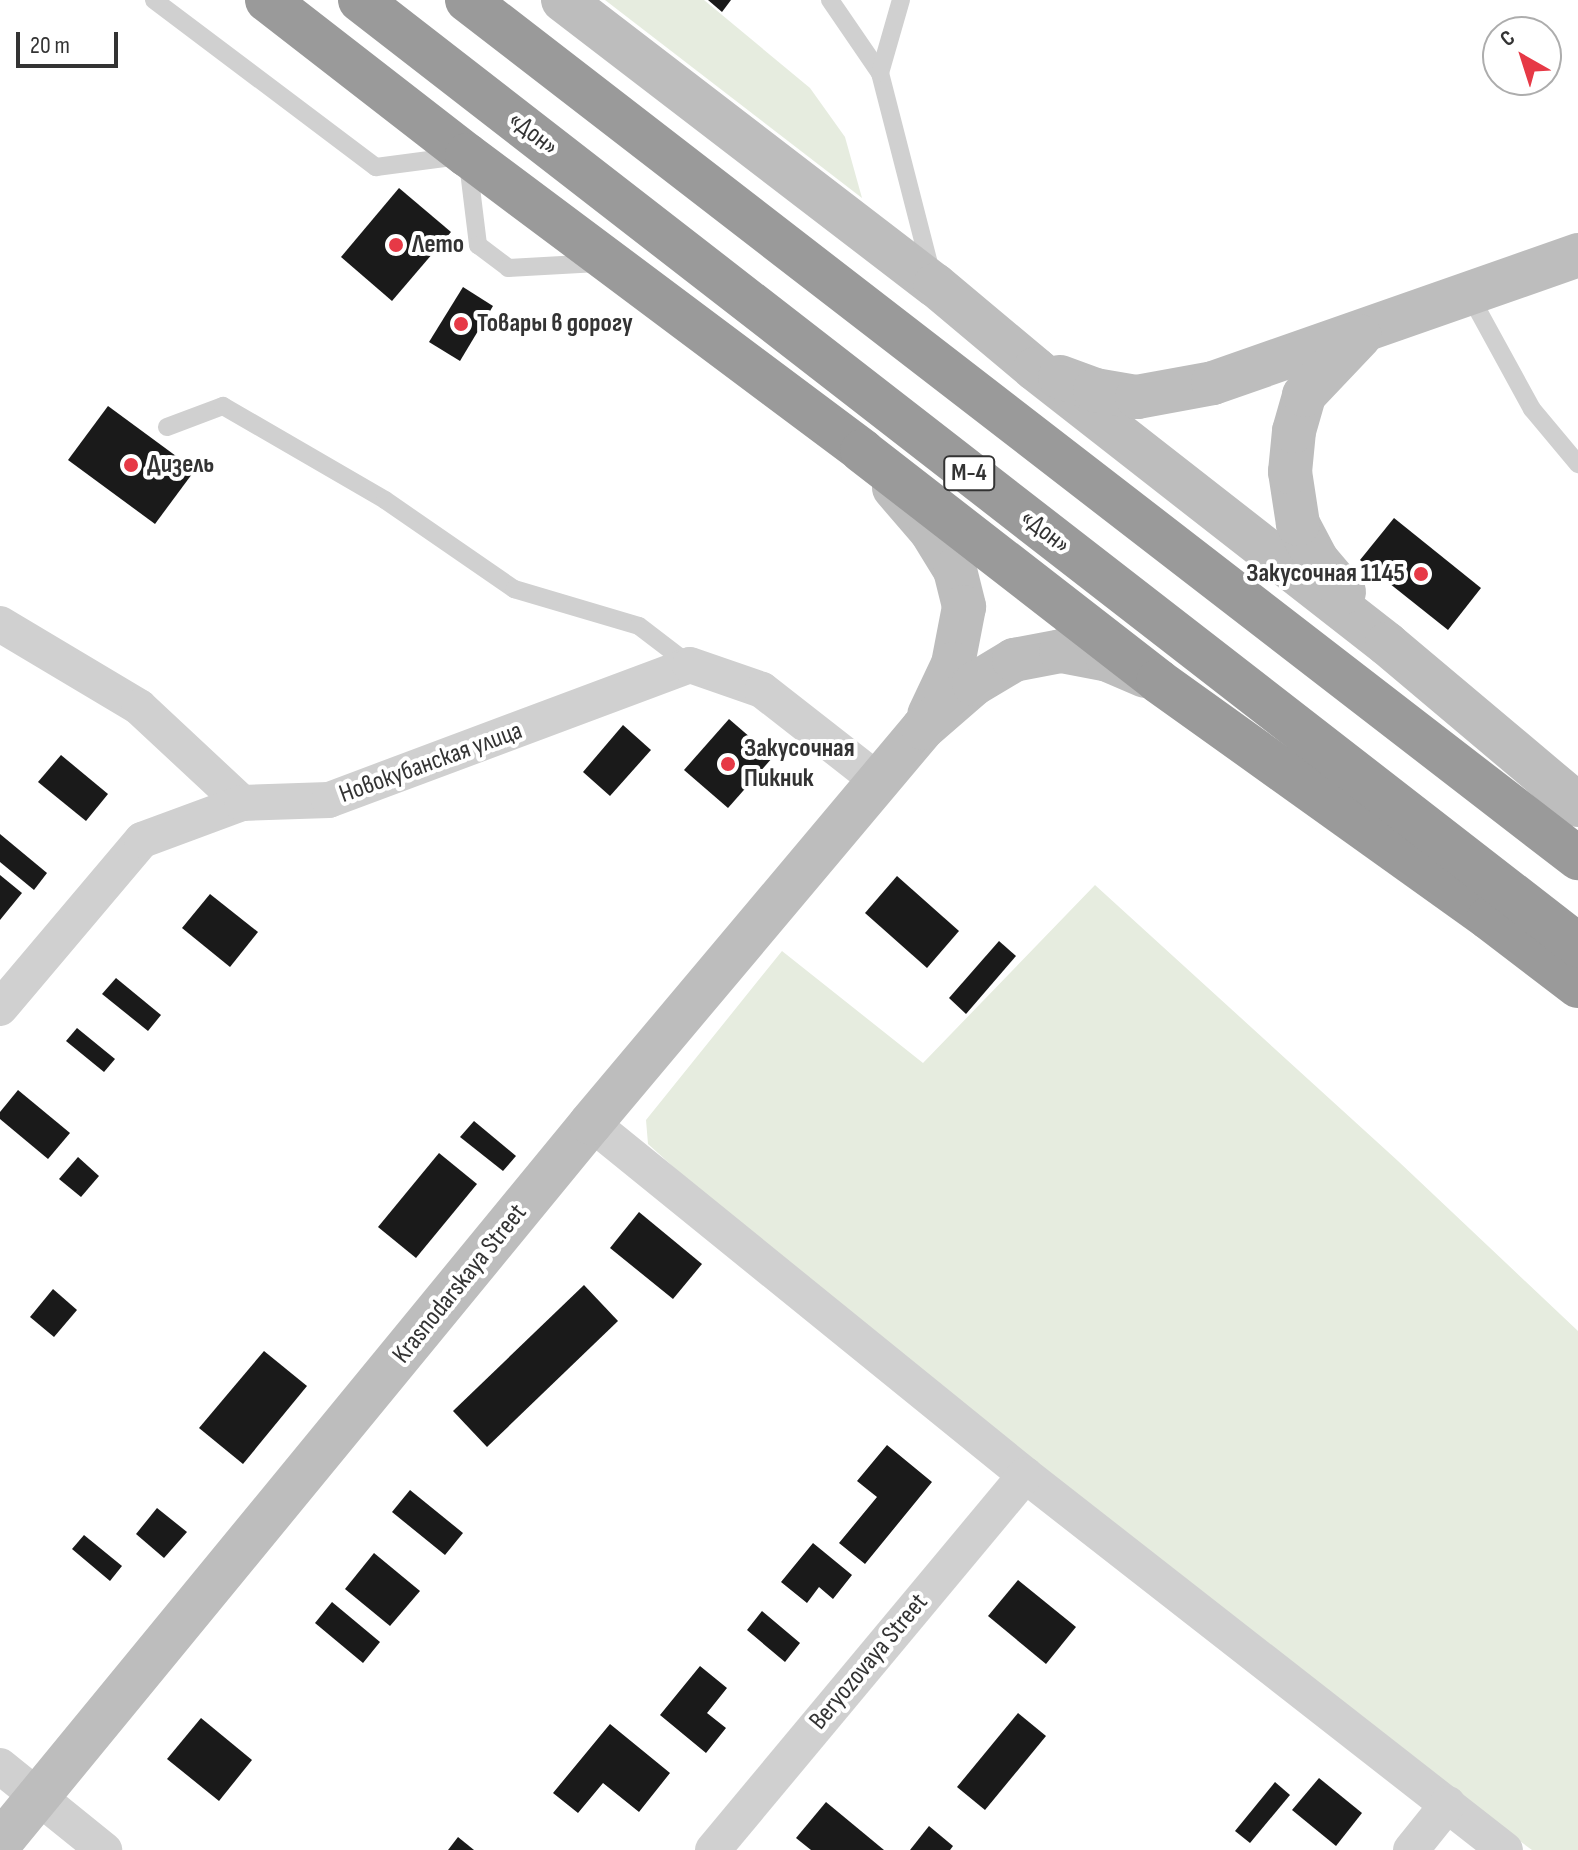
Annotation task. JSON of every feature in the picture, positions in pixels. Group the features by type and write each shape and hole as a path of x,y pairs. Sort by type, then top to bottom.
{"highway":[{"name":"М-4","path":"267,0 467,155 862,451 1158,681 1489,918 1578,986"},
{"name":"«Дон»","path":"360,0 1578,945"},
{"name":"М-4","path":"467,0 1578,858"}],"main road":[{"path":"563,0 935,285 1035,369 1387,644 1578,805"},
{"path":"1035,369 1095,390 1137,397 1167,394 1213,383 1364,332 1578,255"},
{"path":"1364,332 1304,395 1294,431 1290,472 1298,524 1317,560 1387,644"},
{"name":"М-4","path":"862,451 931,531 955,570 964,607 953,664 923,728"},
{"name":"М-4","path":"923,728 974,684 1014,660 1061,651 1108,660 1158,681"},
{"name":"Krasnodarskaya Street","path":"0,1843 591,1123 881,783 923,728"}],"street":[{"path":"0,624 139,707 242,803"},
{"name":"Новокубанская улица","path":"0,1008 142,840 242,803 329,800 606,699 690,665"},
{"path":"690,665 762,690 881,783"},
{"path":"591,1123 1025,1475 1505,1850"},
{"name":"Beryozovaya Street","path":"713,1850 1025,1475"},
{"path":"0,1766 104,1850"},
{"path":"1411,1850 1448,1804"}],"lane":[{"path":"154,0 376,167 467,155 478,245 508,268 610,263"},
{"path":"830,0 880,73 935,285"},
{"path":"880,73 901,0"},
{"path":"1469,294 1532,409 1578,464"},
{"path":"167,427 223,406 385,500 514,589 639,626 690,665"}],"shaded area":[{"path":"605,0 704,0 810,88 845,137 862,198"},
{"path":"1095,885 1398,1161 1578,1331 1578,1850 1532,1850 1432,1777 752,1238 648,1144 646,1120 782,951 923,1063"}],"building":[{"path":"708,0 731,0 722,12"},
{"name":"Лето","path":"399,188 451,232 392,301 341,257"},
{"name":"Товары в дорогу","path":"463,287 493,306 460,361 429,342"},
{"name":"Дизель","path":"108,406 195,470 155,524 68,460"},
{"name":"Закусочная 1145","path":"1394,518 1481,588 1448,630 1360,560"},
{"name":"Закусочная Пикник","path":"729,719 773,757 728,808 684,770"},
{"path":"623,725 651,750 610,796 583,772"},
{"path":"61,755 108,794 86,821 38,782"},
{"path":"0,834 47,873 34,890 0,862"},
{"path":"0,875 22,893 0,920"},
{"path":"897,876 959,931 927,968 865,913"},
{"path":"210,894 258,932 230,967 182,928"},
{"path":"999,941 1016,956 966,1014 949,998"},
{"path":"116,978 161,1015 148,1031 102,994"},
{"path":"77,1028 115,1059 104,1072 66,1041"},
{"path":"18,1090 70,1133 48,1159 0,1119 0,1112"},
{"path":"474,1121 516,1156 503,1171 460,1137"},
{"path":"439,1153 477,1184 416,1258 378,1227"},
{"path":"78,1157 99,1176 81,1197 59,1179"},
{"path":"639,1212 702,1264 673,1299 610,1248"},
{"path":"584,1285 618,1321 487,1447 453,1411"},
{"path":"53,1289 77,1310 54,1337 30,1317"},
{"path":"264,1351 307,1386 243,1464 199,1428"},
{"path":"887,1445 932,1482 865,1564 839,1543 877,1497 857,1481"},
{"path":"410,1490 463,1533 445,1555 392,1512"},
{"path":"157,1508 187,1532 164,1558 136,1534"},
{"path":"84,1535 122,1566 110,1581 72,1549"},
{"path":"813,1543 852,1575 833,1599 819,1587 807,1603 781,1582"},
{"path":"374,1553 420,1591 390,1626 345,1589"},
{"path":"1018,1580 1076,1627 1046,1664 988,1616"},
{"path":"332,1602 380,1642 363,1663 315,1623"},
{"path":"762,1611 800,1643 785,1662 747,1630"},
{"path":"700,1666 727,1688 707,1713 726,1728 706,1753 660,1715"},
{"path":"1018,1713 1046,1736 985,1810 957,1787"},
{"path":"201,1718 252,1760 219,1801 167,1759"},
{"path":"610,1724 670,1773 639,1812 603,1783 578,1813 553,1793"},
{"path":"1319,1778 1362,1813 1336,1846 1292,1810"},
{"path":"1275,1782 1290,1795 1250,1843 1235,1831"},
{"path":"826,1802 884,1850 811,1850 796,1838"},
{"path":"929,1826 953,1846 950,1850 910,1850"},
{"path":"458,1837 474,1850 448,1850"}],"place":[{"name":"Лето","path":"396,245"},
{"name":"Товары в дорогу","path":"461,324"},
{"name":"Дизель","path":"131,465"},
{"name":"Закусочная 1145","path":"1421,574"},
{"name":"Закусочная Пикник","path":"728,764"}]}
